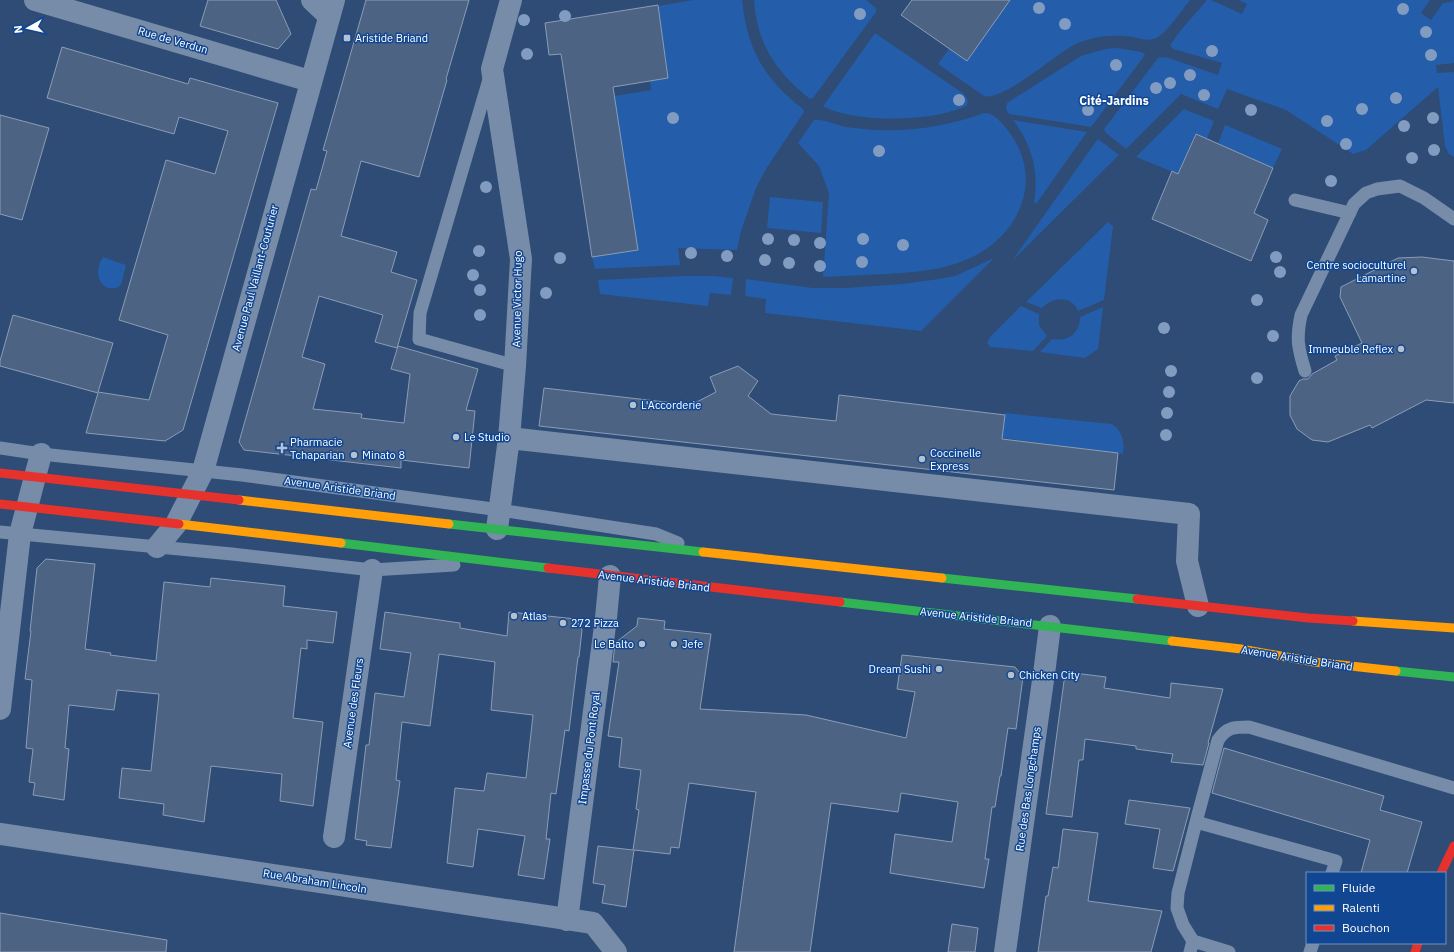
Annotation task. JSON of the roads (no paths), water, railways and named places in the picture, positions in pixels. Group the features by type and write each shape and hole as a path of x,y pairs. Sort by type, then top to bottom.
{"main road":[{"name":"Avenue Aristide Briand","path":"0,473 192,494 498,520 700,551 1308,618 1454,628"},
{"name":"Avenue Aristide Briand","path":"0,504 1050,626 1241,649 1314,662 1454,677"},
{"path":"1441,872 1454,846"}],"street":[{"name":"Rue de Verdun","path":"35,0 310,81"},
{"path":"312,0 331,8"},
{"name":"Avenue Victor Hugo","path":"498,520 509,438 521,259 492,69 511,0"},
{"name":"Avenue Paul Vaillant-Couturier","path":"157,547 176,524 202,471 331,8"},
{"path":"509,438 1189,514 1187,561 1198,606"},
{"path":"0,709 10,533 27,508 41,454"},
{"name":"Avenue des Fleurs","path":"334,837 372,570"},
{"name":"Impasse du Pont Royal","path":"567,920 606,618 610,576"},
{"name":"Rue des Bas Longchamps","path":"1005,952 1050,626"},
{"name":"Rue Abraham Lincoln","path":"0,834 593,923 616,952"}],"lane":[{"path":"492,69 420,313 420,339 515,366"},
{"path":"1306,371 1299,351 1298,334 1301,316 1354,204 1366,193 1377,189 1400,186 1424,198 1454,219"},
{"path":"1295,200 1350,213"},
{"name":"Avenue Aristide Briand","path":"0,448 41,454 242,474 498,520 656,534 700,551"},
{"name":"Avenue Aristide Briand","path":"10,533 240,555 372,570 497,562"},
{"path":"1229,952 1191,946 1177,908 1178,893 1196,822 1218,740 1223,733 1230,729 1249,727 1454,788"},
{"path":"1196,822 1336,860 1332,872"}],"place":[{"name":"Aristide Briand","path":"347,38"},
{"name":"Centre socioculturel Lamartine","path":"1414,271"},
{"name":"Immeuble Reflex","path":"1401,349"},
{"name":"L'Accorderie","path":"633,405"},
{"name":"Le Studio","path":"456,437"},
{"name":"Pharmacie Tchaparian","path":"282,448"},
{"name":"Minato 8","path":"354,455"},
{"name":"Coccinelle Express","path":"922,459"},
{"name":"Atlas","path":"514,616"},
{"name":"272 Pizza","path":"563,623"},
{"name":"Le Balto","path":"642,644"},
{"name":"Jefe","path":"674,644"},
{"name":"Dream Sushi","path":"939,669"},
{"name":"Chicken City","path":"1011,675"}],"district":[{"name":"Cité-Jardins","path":"1114,101"}]}
